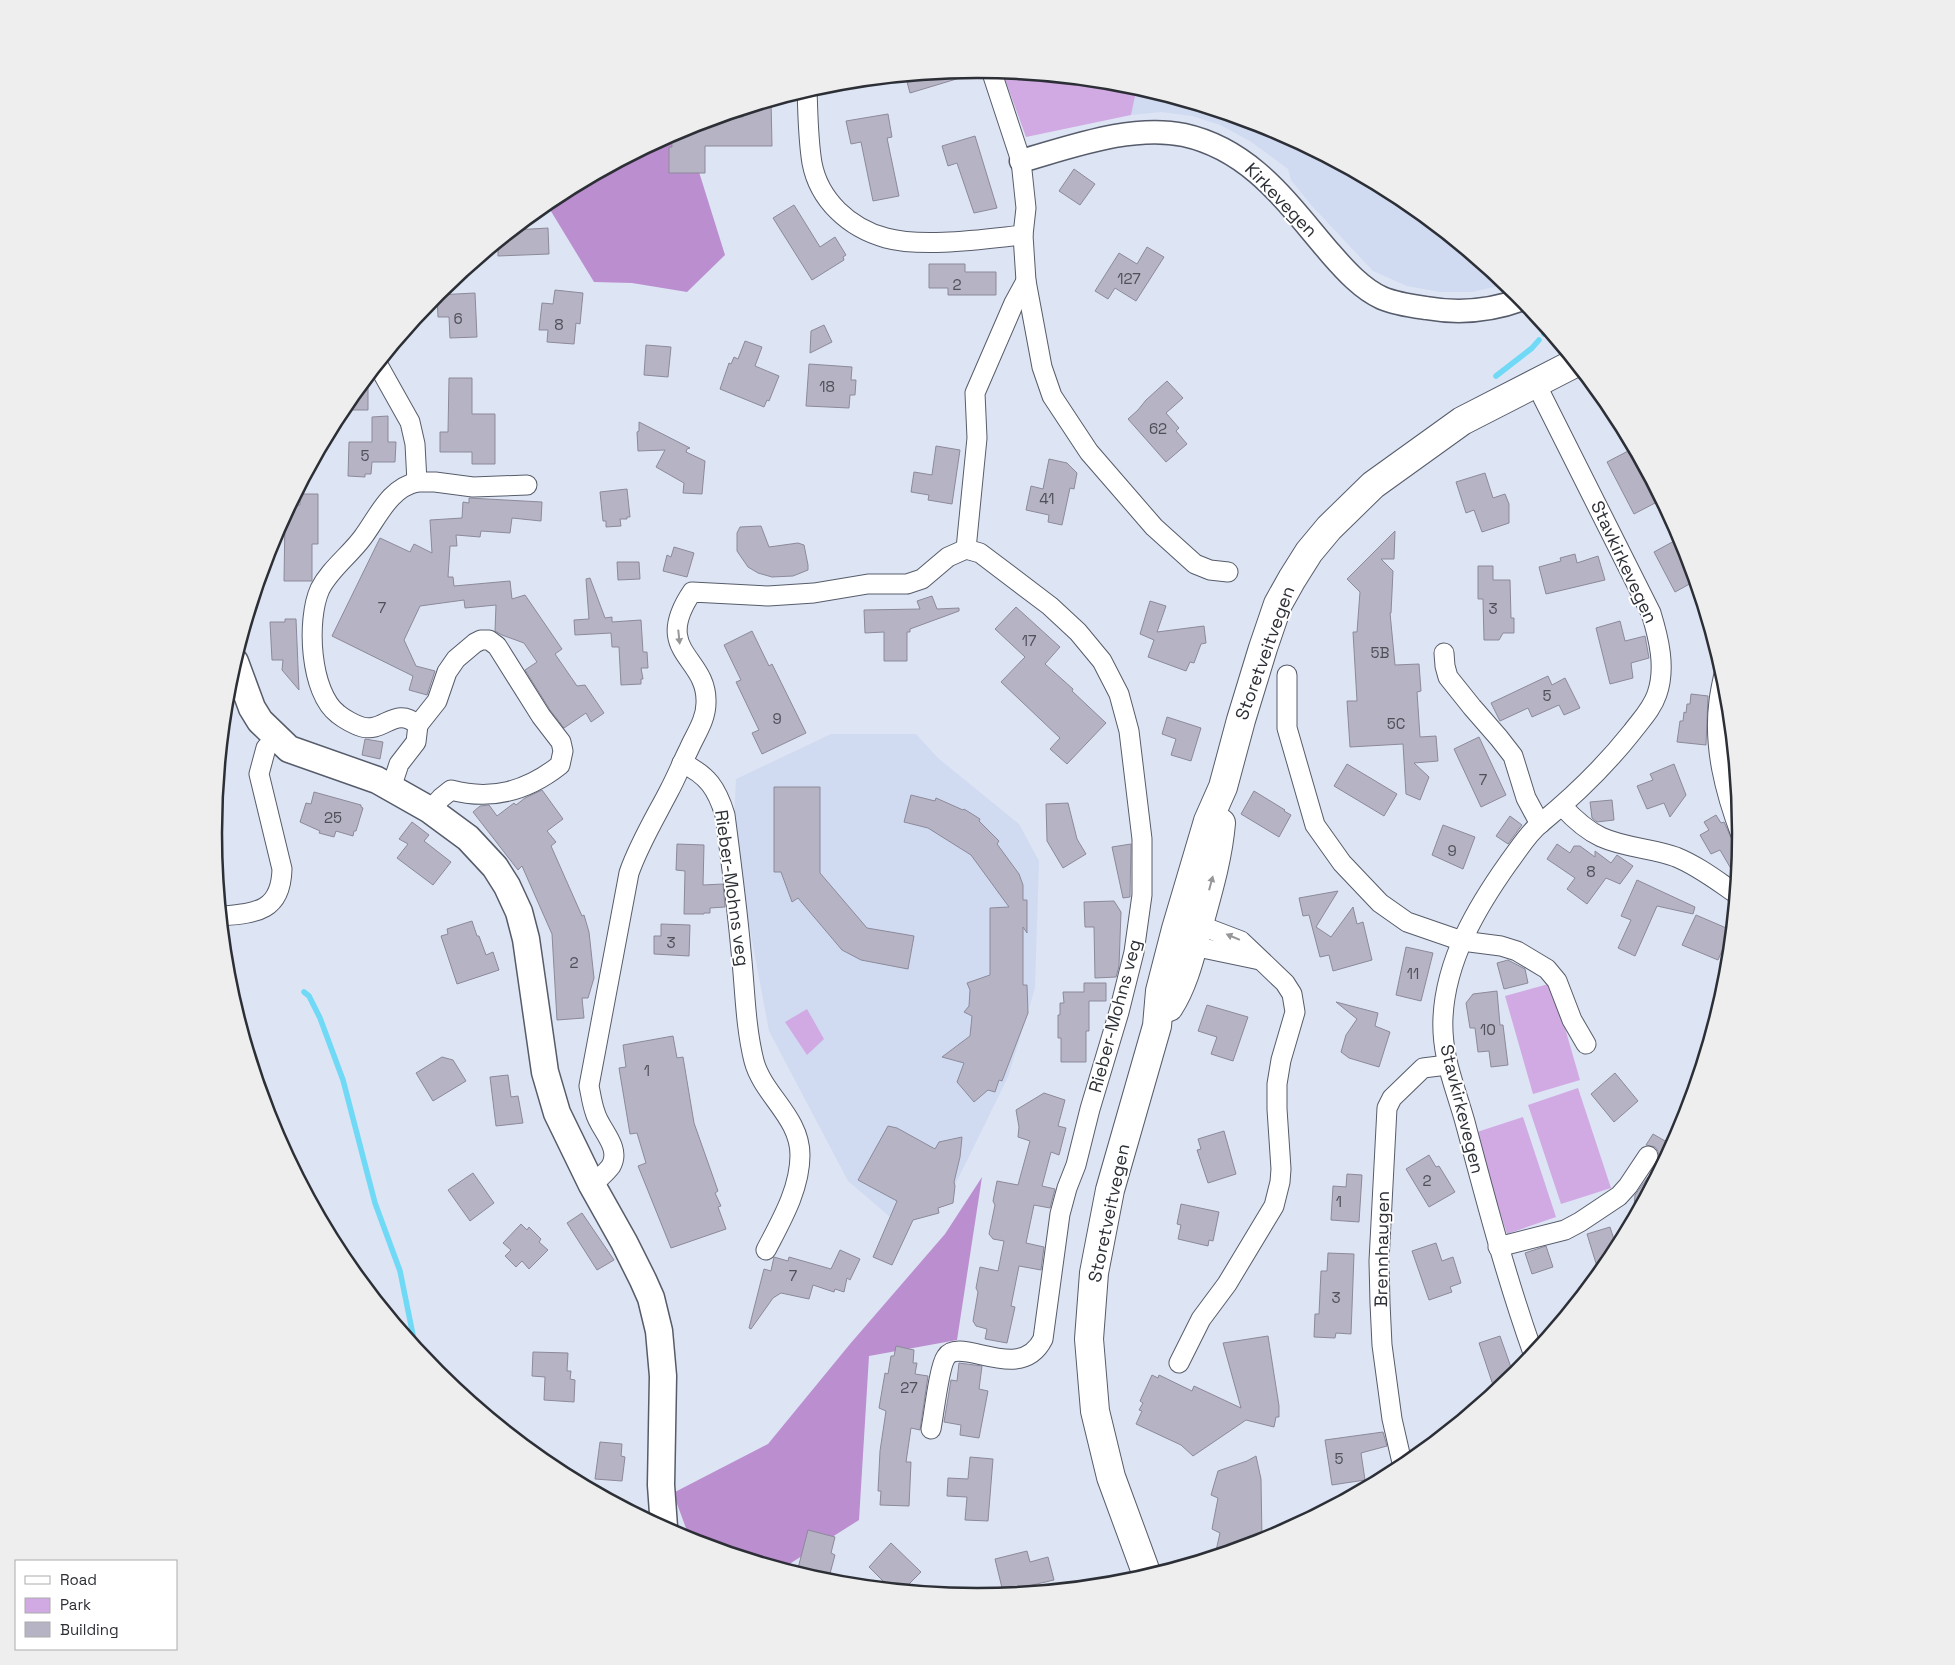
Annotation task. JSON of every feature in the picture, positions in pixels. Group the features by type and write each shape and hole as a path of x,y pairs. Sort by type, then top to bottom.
{"main road":[{"name":"Storetveitvegen","path":"1145,1569 1111,1477 1103,1451 1095,1411 1089,1339 1098,1244 1110,1190 1157,1026 1175,997 1189,933 1215,867 1222,813 1223,787 1241,720 1278,604 1309,552 1352,504 1393,469 1462,422 1570,366"},
{"path":"239,674 252,708 260,721 289,749 362,774 390,787 430,810 468,838 495,867 507,886 519,912 526,939 545,1072 563,1127 643,1280 659,1331 663,1376 661,1485 663,1519"}],"street":[{"path":"994,78 1021,161 1026,208 1023,235 1026,282 1044,376 1052,396 1072,427 1126,496 1184,555 1194,564 1210,570 1228,572"},
{"path":"807,97 812,163 818,181 827,199 841,215 861,228 886,238 912,241 981,240 1023,235"},
{"name":"Kirkevegen","path":"1021,161 1082,144 1142,132 1164,132 1202,140 1240,158 1261,174 1345,269 1366,288 1382,298 1418,307 1459,312 1486,310 1514,302"},
{"path":"592,1185 611,1165 613,1159 613,1150 610,1142 595,1114 589,1086 630,873 637,852 670,789 704,717 706,704 705,690 700,678 681,648 678,638 678,622 683,606 692,592 768,596 814,594 868,584 907,584 922,579 948,557 966,549 977,438 975,393 1014,303 1026,282"},
{"path":"381,371 410,422 415,444 417,482"},
{"name":"Stavkirkevegen","path":"1530,1346 1498,1246 1460,1105 1447,1065 1443,1016 1449,980 1462,941 1488,892 1519,848 1540,824 1562,806 1623,743 1651,708 1660,682 1660,649 1651,613 1536,384"},
{"path":"418,725 412,720 398,717 375,726 362,727 338,714 326,698 319,684 312,642 316,601 325,581 358,544 390,498 402,487 417,482 434,482 473,487 527,485"},
{"name":"Rieber-Mohns veg","path":"931,1429 942,1368 947,1355 952,1352 962,1352 1018,1360 1031,1354 1043,1339 1060,1214 1067,1188 1076,1166 1090,1109 1128,982 1143,878 1142,839 1129,730 1121,701 1106,668 1078,632 1050,606 980,553 966,549"},
{"path":"390,787 396,776 399,764 416,742 418,725 437,701 447,672 456,659 475,643 481,640 489,640 497,646 541,716 561,742 563,751 560,765 530,784 503,793 481,796 451,790 430,810"},
{"path":"1444,653 1448,677 1513,756 1526,798 1540,824"},
{"path":"1287,676 1287,728 1315,825 1342,863 1380,904 1407,922 1462,941 1501,946 1517,951 1547,968 1557,981 1572,1020 1586,1044"},
{"path":"1720,694 1718,742 1732,811"},
{"path":"227,915 253,913 271,904 282,881 282,869 259,774 266,748 276,738"},
{"name":"Rieber-Mohns veg","path":"682,763 704,775 716,791 722,804 737,908 747,1018 754,1061 761,1079 786,1113 799,1143 800,1156 795,1185 786,1210 766,1250"},
{"path":"1562,806 1581,825 1601,837 1675,857 1695,866 1730,890"},
{"path":"1179,1363 1201,1319 1232,1276 1269,1214 1278,1194 1281,1169 1277,1084 1281,1060 1293,1021 1294,1003 1285,983 1260,960 1189,933"},
{"name":"Brennhaugen","path":"1401,1457 1392,1420 1382,1345 1380,1303 1379,1261 1387,1108 1392,1098 1423,1068 1447,1065"},
{"path":"1498,1246 1565,1230 1580,1222 1619,1196 1648,1156"}],"shaded area":[{"path":"1135,94 1173,103 1220,118 1266,135 1311,155 1397,205 1437,234 1497,286 1472,292 1440,292 1407,286 1373,271 1312,206 1291,180 1288,169 1250,141 1220,125 1192,116 1161,112 1131,115"},
{"path":"691,134 694,156 725,255 687,292 632,283 594,282 551,210 600,179 644,155"},
{"path":"831,734 916,734 938,758 1019,824 1039,861 1035,988 1008,1077 953,1189 903,1228 848,1181 769,1031 733,839 736,779"},
{"path":"982,1177 957,1340 869,1356 859,1520 790,1564 735,1547 686,1529 673,1493 768,1444 850,1344 945,1234"}],"green space":[{"path":"1005,79 1076,84 1135,94 1131,115 1026,137"},
{"path":"1552,983 1580,1080 1533,1094 1505,996"},
{"path":"807,1009 824,1039 807,1055 785,1022"},
{"path":"1578,1088 1611,1188 1561,1204 1528,1105"},
{"path":"1523,1117 1556,1217 1507,1234 1474,1133"}],"building":[{"path":"958,78 910,93 907,81"},
{"path":"771,106 772,146 705,146 705,173 669,173 669,147 672,147 672,143 735,118"},
{"path":"888,114 892,137 887,138 899,196 873,201 861,142 851,144 846,121"},
{"path":"975,136 997,208 974,213 957,163 948,166 942,146"},
{"path":"1074,169 1095,184 1080,205 1059,191"},
{"path":"794,205 820,247 835,237 846,255 843,257 844,260 812,280 773,218"},
{"path":"548,228 549,254 498,256 498,250 524,229"},
{"path":"1147,247 1164,257 1136,301 1115,288 1108,299 1095,291 1119,253 1137,264"},
{"path":"929,264 965,264 965,272 996,272 996,295 948,295 948,288 929,288"},
{"path":"555,290 583,293 580,324 576,323 574,344 547,342 548,330 539,330 542,303 553,304"},
{"path":"475,293 477,337 450,338 449,317 438,317 437,306 449,294"},
{"path":"824,325 832,342 810,353 811,331"},
{"path":"745,341 762,347 755,366 779,376 769,401 767,400 764,407 720,389 729,363 731,364 734,357 738,359"},
{"path":"646,345 671,347 668,377 644,375"},
{"path":"809,364 852,367 851,380 856,380 855,395 850,395 849,408 806,406"},
{"path":"449,378 472,378 472,414 495,414 495,464 472,464 472,452 440,452 440,432 448,432"},
{"path":"1167,381 1183,398 1166,413 1179,428 1176,431 1187,444 1166,462 1128,419"},
{"path":"368,388 368,410 352,410"},
{"path":"388,416 388,442 396,442 395,462 372,462 371,474 365,474 365,477 348,476 349,442 372,442 372,417"},
{"path":"639,422 690,448 686,452 705,461 702,494 683,493 684,483 656,467 665,450 638,451 637,432 639,431"},
{"path":"936,446 960,450 952,504 928,500 929,495 911,492 914,472 932,475"},
{"path":"1628,451 1656,502 1634,514 1607,462"},
{"path":"1049,459 1067,463 1077,473 1074,489 1070,488 1062,525 1048,522 1049,515 1026,510 1031,486 1043,489"},
{"path":"1485,473 1493,498 1505,494 1509,504 1509,523 1482,532 1474,510 1466,513 1456,482"},
{"path":"627,489 630,517 620,519 621,526 606,527 606,521 603,521 600,492"},
{"path":"303,494 318,494 318,544 312,544 312,581 284,581 285,533 297,505 300,505"},
{"path":"469,498 542,502 541,521 512,518 510,533 481,531 480,537 456,535 457,546 450,546 448,577 453,577 454,586 510,581 512,599 525,595 562,649 555,654 577,686 585,685 604,713 591,722 586,713 564,728 550,710 525,670 537,662 524,643 495,631 496,605 465,608 464,600 420,606 404,640 416,666 435,671 427,695 409,690 413,676 332,636 380,538 410,552 414,544 432,553 430,520 462,518 463,502 469,503"},
{"path":"761,526 769,547 798,543 804,545 808,570 793,576 772,577 758,573 748,567 737,551 737,533 740,527"},
{"path":"1395,531 1394,559 1381,559 1393,571 1390,613 1395,665 1419,664 1421,691 1417,692 1420,737 1436,736 1438,761 1414,763 1429,777 1420,800 1406,794 1403,744 1350,747 1347,701 1357,701 1353,632 1357,632 1360,592 1347,579"},
{"path":"1674,541 1690,584 1675,592 1654,552"},
{"path":"674,547 694,553 687,577 663,571 667,555 671,557"},
{"path":"1575,554 1577,563 1598,556 1605,580 1546,594 1539,567 1561,561 1560,558"},
{"path":"617,562 639,562 640,579 618,580"},
{"path":"1478,566 1493,566 1493,580 1510,580 1511,618 1514,618 1514,633 1503,633 1499,640 1484,640 1483,599 1478,599"},
{"path":"590,578 605,618 612,617 612,622 641,620 643,652 647,652 648,668 641,668 643,679 641,679 641,684 621,685 619,647 612,647 611,633 575,635 574,620 589,619 586,579"},
{"path":"932,596 937,609 959,608 959,611 910,629 910,632 907,632 907,661 884,661 884,632 865,633 864,610 920,609 917,601"},
{"path":"1150,601 1166,606 1157,632 1204,626 1206,643 1201,644 1194,663 1190,662 1186,671 1148,657 1154,640 1140,634"},
{"path":"1016,607 1060,647 1045,664 1106,723 1067,764 1050,749 1060,738 1001,682 1025,657 995,629"},
{"path":"285,619 296,619 299,690 282,670 283,660 272,660 270,622 285,622"},
{"path":"1620,621 1625,641 1645,636 1649,658 1631,663 1633,678 1610,684 1596,628"},
{"path":"752,631 769,666 772,664 806,733 762,754 752,733 759,730 736,682 741,680 724,645"},
{"path":"1548,676 1552,685 1565,678 1580,708 1564,715 1559,705 1532,717 1528,708 1500,721 1491,703"},
{"path":"1691,694 1708,696 1706,745 1677,742 1680,721 1683,721 1687,704 1690,704"},
{"path":"1167,717 1201,728 1191,761 1171,755 1176,739 1162,734"},
{"path":"1479,737 1506,795 1481,807 1454,749"},
{"path":"365,739 383,742 380,759 362,755"},
{"path":"1347,764 1397,794 1384,816 1334,786"},
{"path":"1674,764 1686,795 1670,817 1664,803 1647,809 1637,786 1653,780 1650,774"},
{"path":"774,787 820,787 820,873 867,928 914,936 908,969 861,960 842,950 798,898 792,902 781,872 774,872"},
{"path":"542,790 563,819 547,831 556,842 551,846 582,916 584,915 589,932 594,978 588,998 582,998 584,1018 557,1020 552,934 522,866 518,870 473,812 480,806 489,805 497,816 514,803 516,805 525,798"},
{"path":"1254,791 1291,815 1279,837 1241,814"},
{"path":"314,792 361,805 363,808 353,836 336,831 334,837 319,833 320,831 300,822 306,803 311,804"},
{"path":"911,795 935,801 936,798 964,809 980,819 979,821 999,841 997,844 1019,874 1023,885 1023,900 1027,900 1027,933 1023,927 1023,985 1027,985 1028,1013 1002,1081 999,1080 995,1092 988,1090 974,1102 957,1082 964,1063 942,1057 970,1036 972,1016 964,1012 969,1006 970,990 967,983 990,975 990,908 1009,907 971,855 928,828 904,822"},
{"path":"1612,800 1614,820 1597,822 1592,818 1590,802"},
{"path":"1068,803 1077,839 1086,854 1063,868 1047,841 1046,804"},
{"path":"1716,815 1721,823 1724,822 1732,839 1731,869 1720,850 1711,854 1700,835 1709,830 1704,822"},
{"path":"1510,816 1522,825 1508,844 1496,836"},
{"path":"412,822 429,835 424,841 451,862 433,885 397,858 408,844 399,839"},
{"path":"1443,825 1475,837 1463,869 1432,855"},
{"path":"677,844 704,845 703,885 723,884 725,907 710,908 710,913 684,914 685,871 676,870"},
{"path":"1131,844 1130,897 1123,898 1112,847"},
{"path":"1557,844 1570,853 1574,846 1580,846 1595,857 1595,851 1611,863 1617,855 1633,866 1620,884 1606,878 1587,904 1567,889 1575,878 1547,859"},
{"path":"1637,880 1695,907 1693,914 1657,906 1635,956 1618,948 1631,920 1621,916"},
{"path":"1338,891 1316,927 1331,937 1353,907 1357,924 1363,922 1372,960 1333,971 1329,955 1320,957 1309,915 1303,916 1299,898"},
{"path":"1114,901 1121,912 1119,966 1116,977 1095,978 1094,927 1085,927 1084,902"},
{"path":"1696,915 1726,928 1723,948 1718,960 1682,945"},
{"path":"472,921 486,955 493,952 499,970 457,984 441,936 448,934 447,929"},
{"path":"661,924 690,925 689,956 654,954 654,936 661,936"},
{"path":"1406,947 1433,953 1421,1001 1396,995"},
{"path":"1508,960 1525,969 1528,983 1504,989 1497,963"},
{"path":"1084,983 1106,983 1106,1001 1089,1001 1089,1031 1086,1031 1086,1062 1061,1062 1061,1038 1058,1038 1058,1015 1060,1015 1060,1003 1064,1003 1063,992 1084,992"},
{"path":"1497,991 1500,1025 1503,1025 1508,1065 1491,1067 1489,1051 1478,1052 1475,1028 1470,1028 1466,1003 1473,994"},
{"path":"1336,1002 1378,1013 1375,1026 1390,1032 1379,1067 1349,1058 1341,1052 1346,1035 1357,1019"},
{"path":"1207,1005 1248,1017 1233,1061 1211,1054 1217,1037 1198,1031"},
{"path":"673,1036 677,1058 683,1057 694,1123 718,1191 715,1193 721,1206 718,1207 726,1229 671,1248 638,1166 646,1163 637,1133 630,1134 619,1068 626,1067 623,1045"},
{"path":"442,1057 453,1060 466,1081 433,1101 416,1073"},
{"path":"1615,1073 1638,1101 1614,1122 1591,1094"},
{"path":"508,1075 511,1097 518,1096 523,1123 496,1126 490,1077"},
{"path":"1044,1093 1065,1100 1058,1126 1066,1128 1059,1155 1051,1152 1042,1186 1055,1189 1050,1208 1034,1205 1026,1243 1044,1247 1041,1270 1019,1266 1011,1306 1015,1307 1007,1343 985,1339 987,1329 976,1326 973,1321 980,1267 998,1271 1004,1241 993,1239 989,1234 995,1205 993,1201 997,1181 1018,1185 1030,1141 1018,1137 1019,1127 1016,1110"},
{"path":"888,1126 897,1128 935,1149 939,1142 962,1137 960,1157 954,1182 953,1203 938,1208 939,1213 913,1220 892,1265 873,1257 897,1201 858,1180"},
{"path":"1224,1131 1236,1174 1208,1183 1197,1150 1201,1149 1198,1139"},
{"path":"1653,1134 1666,1141 1658,1159 1658,1151 1655,1147 1646,1145"},
{"path":"1429,1155 1436,1167 1439,1166 1455,1192 1429,1207 1406,1169"},
{"path":"473,1173 494,1203 470,1221 448,1190"},
{"path":"1347,1174 1362,1175 1359,1222 1331,1220 1333,1186 1346,1187"},
{"path":"1648,1177 1649,1177 1634,1204 1635,1195"},
{"path":"1181,1204 1219,1212 1213,1241 1209,1240 1208,1246 1178,1239 1181,1225 1177,1224"},
{"path":"582,1213 614,1260 597,1270 567,1223"},
{"path":"521,1224 527,1230 529,1227 541,1239 539,1242 548,1250 529,1269 522,1261 516,1267 505,1256 511,1250 503,1243"},
{"path":"1610,1227 1614,1238 1596,1264 1587,1234"},
{"path":"1436,1243 1442,1261 1453,1257 1461,1283 1450,1287 1452,1292 1429,1300 1412,1251"},
{"path":"1546,1246 1553,1267 1532,1274 1525,1253"},
{"path":"840,1250 860,1259 850,1280 847,1278 844,1292 835,1289 834,1292 813,1285 809,1299 781,1293 773,1298 751,1329 749,1328 764,1269 771,1271 774,1257 788,1261 789,1257 831,1269"},
{"path":"1328,1253 1354,1254 1351,1334 1336,1333 1335,1338 1314,1337 1315,1314 1319,1314 1321,1271 1327,1271"},
{"path":"1268,1336 1279,1406 1279,1417 1276,1417 1274,1427 1246,1420 1193,1456 1181,1445 1136,1424 1142,1411 1139,1410 1143,1403 1140,1401 1152,1375 1158,1378 1159,1375 1192,1391 1194,1386 1241,1408 1223,1343"},
{"path":"1500,1336 1511,1366 1492,1383 1479,1343"},
{"path":"896,1346 914,1350 913,1363 917,1363 915,1374 928,1376 920,1430 911,1428 906,1462 911,1462 909,1506 880,1505 881,1491 878,1491 880,1451 886,1411 879,1408 885,1373 888,1374 891,1356 894,1356"},
{"path":"533,1352 568,1353 567,1371 571,1371 570,1379 575,1380 574,1402 544,1400 545,1377 532,1376"},
{"path":"959,1363 982,1366 979,1389 988,1391 979,1438 960,1435 961,1425 944,1422 951,1380 957,1381"},
{"path":"1383,1432 1387,1446 1361,1453 1365,1480 1332,1485 1325,1440"},
{"path":"600,1442 622,1444 621,1456 625,1457 622,1481 595,1479"},
{"path":"1256,1456 1261,1479 1262,1532 1217,1548 1220,1533 1212,1529 1218,1498 1211,1495 1218,1471"},
{"path":"970,1457 993,1459 988,1521 965,1520 967,1497 947,1496 948,1478 968,1479"},
{"path":"808,1530 835,1537 831,1553 835,1555 830,1573 799,1566"},
{"path":"891,1543 921,1572 909,1584 883,1581 869,1567"},
{"path":"1027,1551 1030,1562 1048,1557 1054,1580 1030,1586 1002,1587 995,1559"}],"waterway":[{"path":"1496,376 1532,348 1539,340"},
{"path":"304,992 309,996 320,1018 343,1080 375,1203 400,1271 412,1333"}]}
